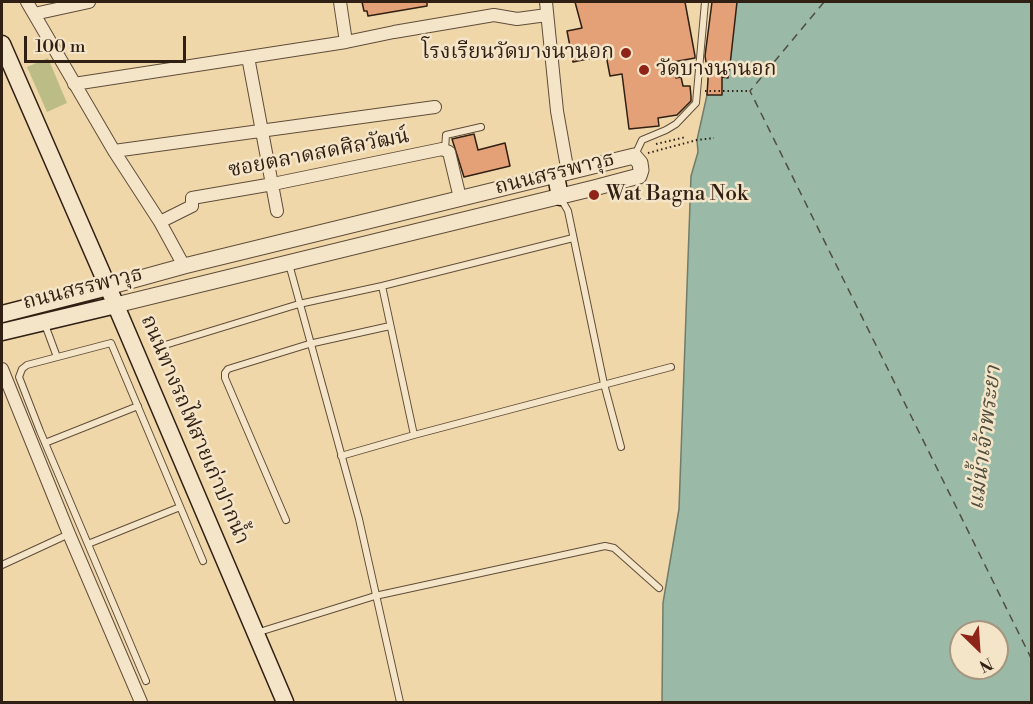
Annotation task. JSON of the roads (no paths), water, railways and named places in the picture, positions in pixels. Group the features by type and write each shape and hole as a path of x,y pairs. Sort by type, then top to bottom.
{"main road":[{"name":"ถนนทางรถไฟสายเก่าปากน้ำ","path":"2,44 285,702"},
{"path":"560,196 562,175"},
{"name":"ถนนสรรพาวุธ","path":"2,313 108,287"},
{"name":"ถนนสรรพาวุธ","path":"2,332 116,305"}],"street":[{"path":"27,2 114,151 160,222 184,266"},
{"path":"34,14 89,2"},
{"path":"340,2 346,42"},
{"path":"546,2 562,175"},
{"path":"74,84 346,42 494,15 517,19 547,15"},
{"path":"248,57 277,211"},
{"path":"114,151 435,107"},
{"path":"446,149 449,152 460,198"},
{"name":"ซอยตลาดสดศิลวัฒน์","path":"160,222 193,205 192,198 446,149"},
{"name":"ถนนสรรพาวุธ","path":"108,287 184,266 562,175 636,152 640,163 639,176 116,305"},
{"path":"2,369 6,395 141,702"}],"lane":[{"path":"636,152 642,140 676,124 696,103 705,2"},
{"path":"446,149 446,135 481,127"},
{"path":"560,196 568,211 604,384 621,447"},
{"path":"165,345 299,304 382,286 573,238"},
{"path":"288,262 359,519 400,702"},
{"path":"382,286 414,435"},
{"path":"44,322 57,357"},
{"path":"286,520 225,378 225,373 228,369 309,344 390,326"},
{"path":"146,681 45,443 19,377 22,369 27,365 111,343 203,561"},
{"path":"341,456 671,367"},
{"path":"45,443 138,406"},
{"path":"88,544 180,507"},
{"path":"2,566 69,534"},
{"path":"255,633 375,596 605,546 614,548 659,588"}],"water":[{"name":"แม่น้ำเจ้าพระยา","path":"729,2 1031,2 1031,702 662,702 663,603 679,509 691,176 698,152 697,140 707,95 718,9 727,10"}],"place":[{"name":"โรงเรียนวัดบางนานอก","path":"626,53"},
{"name":"วัดบางนานอก","path":"644,70"},
{"name":"Wat Bagna Nok","path":"594,195"}]}
